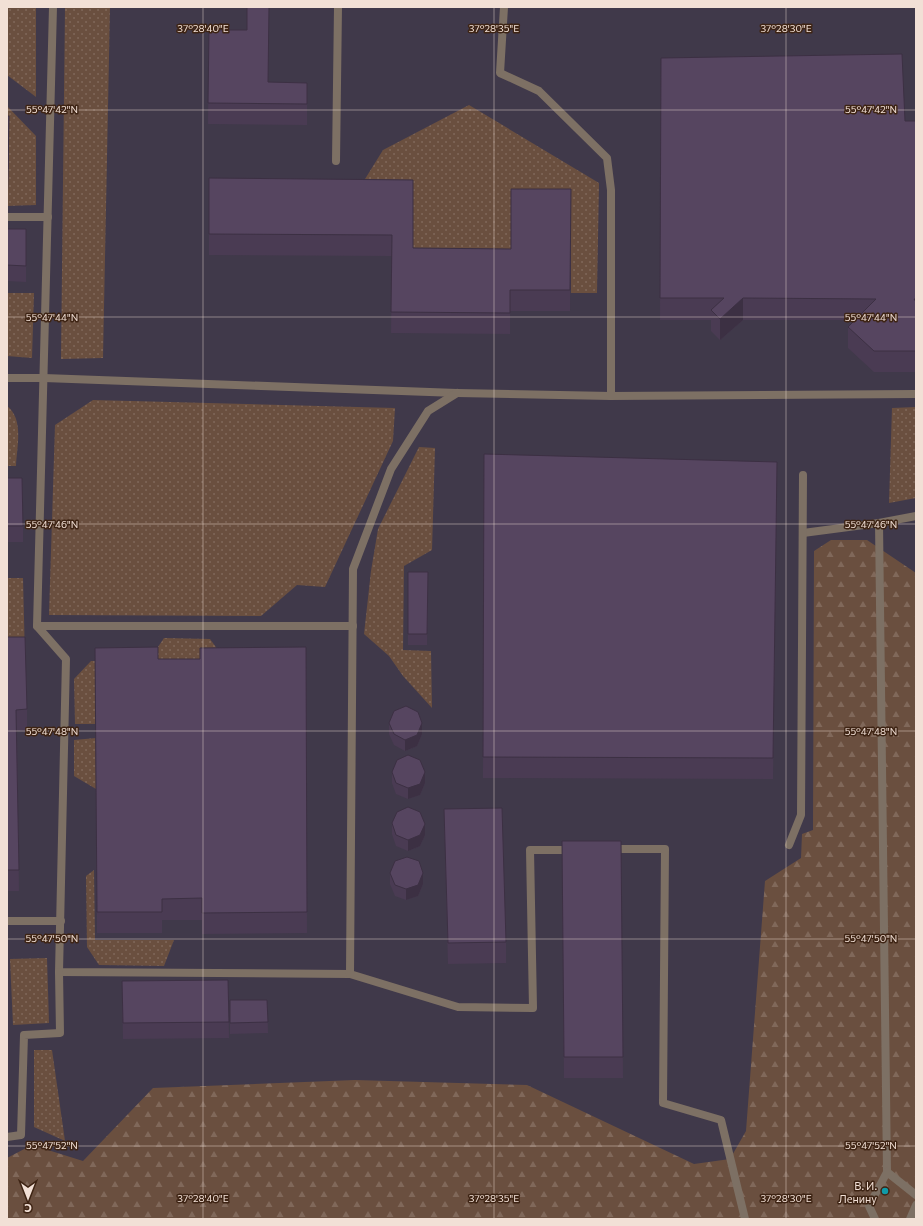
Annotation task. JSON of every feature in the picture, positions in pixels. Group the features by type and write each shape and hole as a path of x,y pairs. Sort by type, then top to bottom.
{"lane":[{"path":"7,1137 21,1135 24,1035 60,1032 59,972 66,659 37,626 53,7"},
{"path":"336,161 338,7"},
{"path":"504,7 500,73 539,91 606,158 611,190 610,396"},
{"path":"7,217 48,217"},
{"path":"7,378 44,378 457,393 610,396 916,394"},
{"path":"350,974 353,569 391,469 428,410 457,393"},
{"path":"789,845 801,815 803,475"},
{"path":"803,533 879,523 916,516"},
{"path":"875,1219 869,1206 887,1172 879,523"},
{"path":"37,626 353,626"},
{"path":"602,850 665,849 663,1103 721,1120 745,1219"},
{"path":"59,972 350,974 458,1007 533,1008 530,850 578,850"},
{"path":"7,921 61,921"},
{"path":"887,1172 916,1195"},
{"path":"910,1219 916,1204"}],"shaded area":[{"path":"7,7 916,7 916,1219 7,1219"}],"green space":[{"path":"9,7 36,7 36,97 7,75 7,9"},
{"path":"65,7 110,7 103,358 61,359"},
{"path":"469,105 599,183 597,293 571,293 571,210 511,270 413,269 352,200 383,150"},
{"path":"7,106 36,136 36,205 7,206"},
{"path":"7,293 34,293 32,358 7,356"},
{"path":"93,400 395,408 393,441 325,587 297,585 261,616 49,615 55,425"},
{"path":"7,406 12,411 18,425 16,466 7,466"},
{"path":"916,407 916,498 889,503 892,408"},
{"path":"419,447 435,448 432,550 404,566 403,650 431,651 432,708 403,676 389,656 364,634 371,571 378,529"},
{"path":"831,540 867,540 916,573 916,1219 7,1219 7,1158 32,1145 83,1161 153,1088 355,1080 527,1085 694,1164 730,1159 746,1131 765,881 801,858 802,834 813,830 814,551"},
{"path":"7,578 23,578 25,658 7,658"},
{"path":"164,638 210,639 218,650 218,669 158,680 158,647"},
{"path":"91,661 95,661 96,724 75,724 74,679"},
{"path":"96,738 96,789 74,776 74,740"},
{"path":"94,870 95,940 174,940 164,966 99,965 87,947 86,876"},
{"path":"47,958 49,1023 13,1025 10,959"},
{"path":"34,1050 52,1050 65,1141 34,1127"}],"building":[{"path":"247,7 269,7 268,82 307,83 307,104 208,103 209,30 247,30"},
{"path":"902,54 905,121 916,121 916,299 914,299 916,302 916,351 874,351 848,327 876,299 743,298 720,319 711,310 724,298 660,298 661,58"},
{"path":"7,116 9,116 8,169 7,169"},
{"path":"209,178 413,180 413,248 511,249 511,189 571,189 570,290 510,290 510,313 391,312 392,235 209,234"},
{"path":"7,229 26,229 26,266 7,265"},
{"path":"484,454 777,462 773,758 483,757"},
{"path":"7,478 22,478 23,526 7,526"},
{"path":"408,572 428,572 427,634 408,634"},
{"path":"7,637 25,637 27,709 16,710 19,870 7,870"},
{"path":"158,647 158,659 200,659 200,648 306,647 307,912 202,913 202,898 162,899 162,912 97,912 95,648"},
{"path":"406,706 418,712 422,723 417,735 405,740 394,734 389,723 394,711"},
{"path":"408,755 420,760 425,772 420,784 408,788 396,783 392,772 397,760"},
{"path":"408,807 420,812 425,824 420,835 408,840 396,835 392,823 397,812"},
{"path":"502,808 506,942 448,943 444,809"},
{"path":"562,841 621,841 623,1057 564,1057"},
{"path":"407,857 419,861 423,873 418,885 406,889 395,885 390,873 395,861"},
{"path":"228,980 229,1022 123,1023 122,981"},
{"path":"230,1000 267,1000 268,1022 230,1023"}],"place":[{"name":"В. И. Ленину","path":"885,1191"}]}
